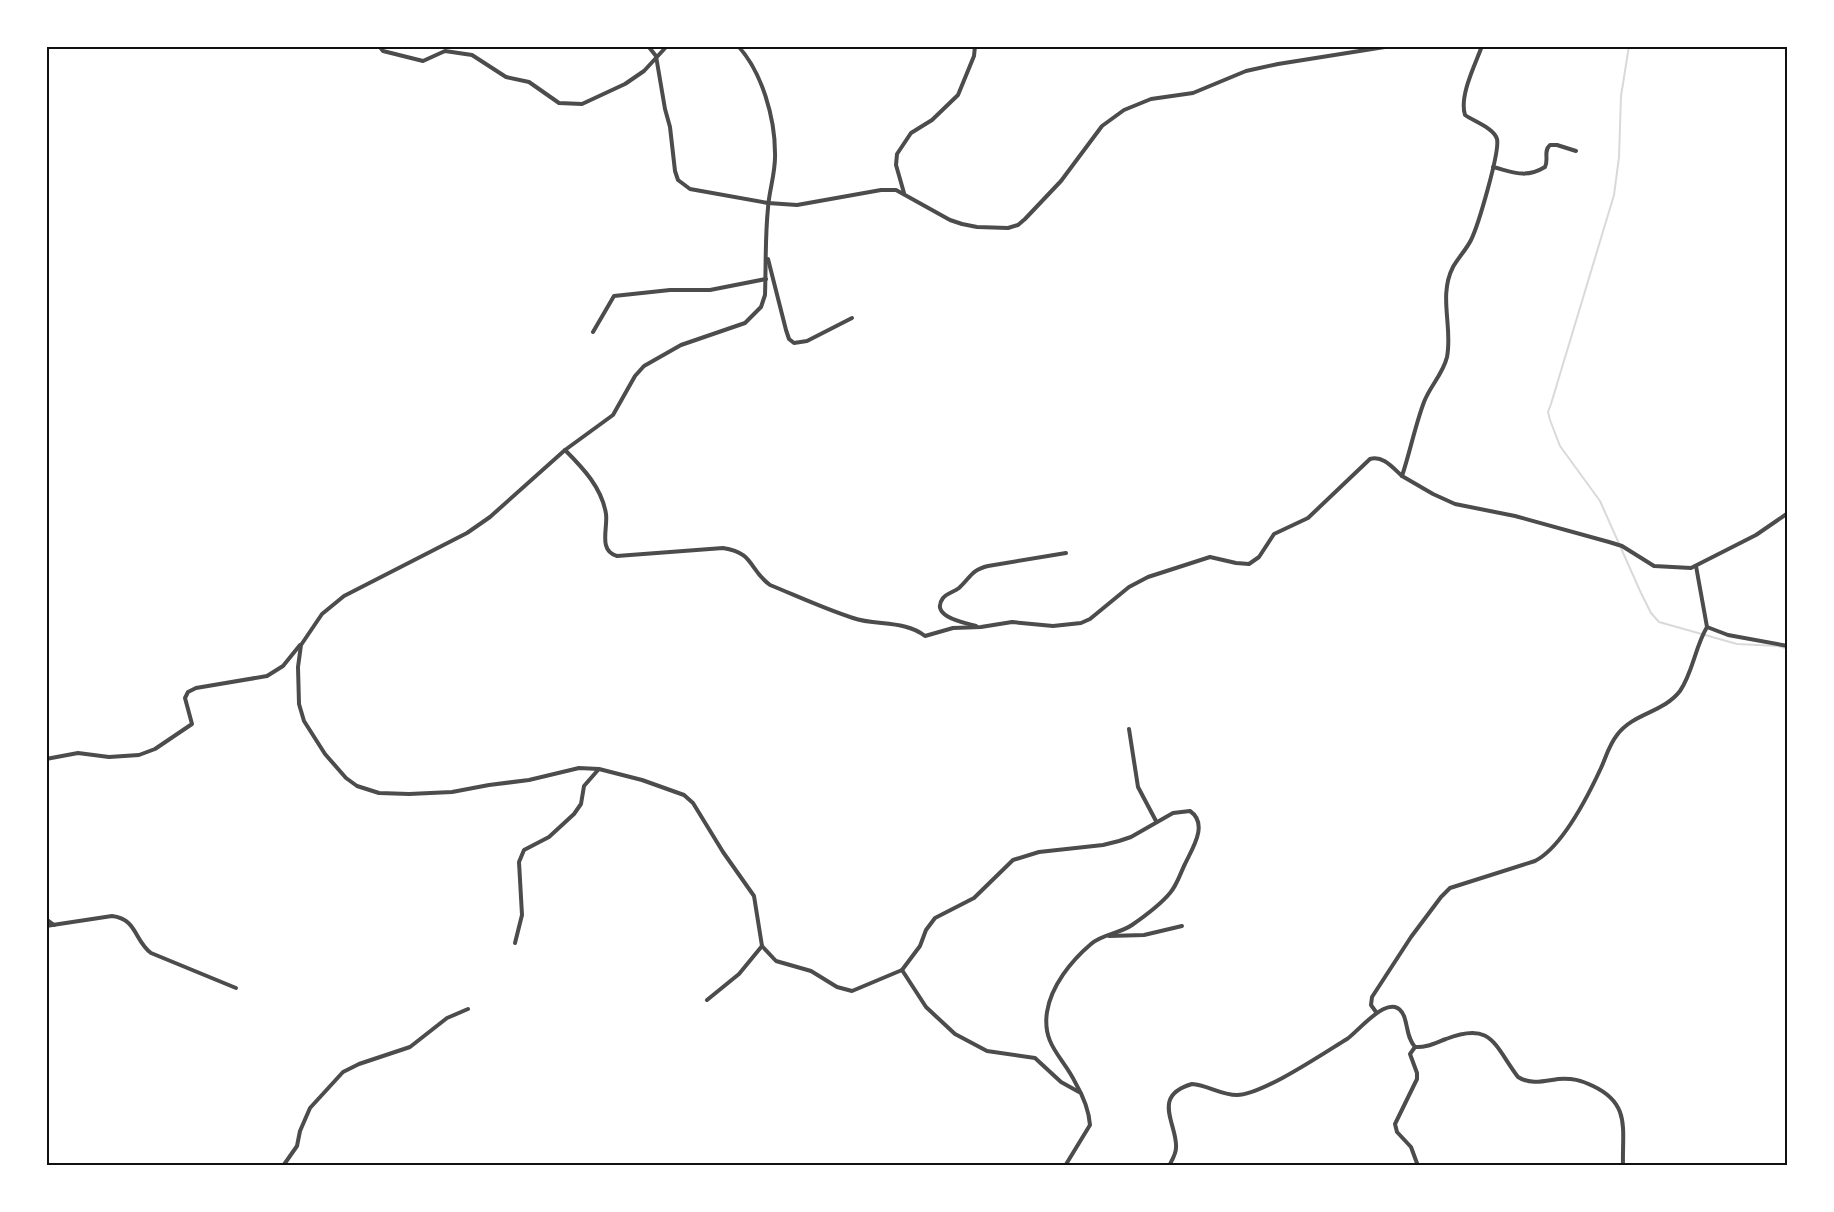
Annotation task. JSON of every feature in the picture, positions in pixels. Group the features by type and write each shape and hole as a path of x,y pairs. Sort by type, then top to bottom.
{"street":[{"path":"379,46 383,51 423,61 445,51 472,55 506,77 529,82 559,103 582,104 625,84 644,70 667,46"},
{"path":"648,46 656,56 670,127 675,171 678,180 690,189 768,204 797,205 881,190 896,190 950,220 997,229 1018,225 1062,181 1102,126 1124,110 1151,99 1193,93 1246,72 1278,64 1391,46"},
{"path":"46,759 78,753 109,757 147,753 183,732 192,724 185,698 188,692 196,688 267,676 283,666 301,645 322,614 344,596 467,533 490,517 565,450 613,415 634,376 644,366 673,349 699,338 726,331 753,317 764,302 768,204 775,154 774,133 757,77 747,56 738,46"},
{"path":"904,193 896,165 897,154 911,133 932,120 958,95 974,56 975,46"},
{"path":"1418,46 1440,46"},
{"path":"1402,476 1424,401 1444,366 1447,356 1445,298 1450,274 1476,228 1498,142 1496,135 1465,115 1463,111 1467,87 1482,46"},
{"path":"1493,167 1528,174 1545,167 1546,150 1550,145 1576,151"},
{"path":"766,252 789,339 794,343 807,341 852,318"},
{"path":"593,332 614,296 670,290 710,290 766,279"},
{"path":"565,450 595,484 606,514 605,541 612,555 723,548 742,552 761,579 770,585 851,618 869,623 912,628 925,636 953,628 981,627 1012,622 1053,626 1081,623 1090,619 1129,587 1148,577 1210,557 1249,564 1260,557 1274,534 1308,518 1370,459 1375,457 1381,459 1402,476 1455,504 1515,516 1622,546 1654,566 1684,568 1696,566 1756,535 1788,513"},
{"path":"981,627 949,619 943,613 941,601 960,587 977,569 1066,553"},
{"path":"1376,1012 1371,1005 1372,997 1411,937 1446,892 1456,886 1535,861 1548,852 1580,809 1618,733 1632,720 1664,706 1679,692 1707,627 1696,566"},
{"path":"1707,627 1728,635 1788,646"},
{"path":"301,645 298,667 299,704 304,721 325,754 345,778 357,786 379,793 452,792 529,780 579,768 642,780 684,795 693,803 754,896 762,946 776,961 811,971 837,987 852,991 902,970 920,946 926,930 935,918 974,898 1013,860 1039,852 1119,841 1180,811 1194,813 1197,818 1198,833 1192,851 1170,892 1132,925 1092,943 1067,970 1053,991 1046,1015 1048,1039 1075,1080 1090,1125 1065,1166"},
{"path":"1129,729 1138,787 1156,821"},
{"path":"515,943 522,915 519,862 521,856 524,850 549,837 574,814 581,804 584,786 598,770"},
{"path":"46,926 112,916 121,917 128,922 151,954 236,988"},
{"path":"46,919 54,925"},
{"path":"1107,936 1144,935 1182,926"},
{"path":"707,1000 739,974 762,946"},
{"path":"902,970 926,1007 955,1034 987,1051 1035,1058 1061,1082 1080,1093"},
{"path":"1169,1166 1176,1147 1168,1115 1169,1107 1171,1099 1179,1089 1192,1084 1228,1094 1248,1094 1347,1039 1376,1012 1391,1007 1400,1010 1403,1015 1410,1040 1415,1047"},
{"path":"283,1166 297,1146 300,1131 310,1108 343,1072 410,1047 447,1018 468,1009"},
{"path":"1415,1047 1426,1047 1460,1033 1475,1031 1494,1042 1523,1081 1576,1079 1611,1096 1622,1120 1623,1166"},
{"path":"1415,1047 1410,1054 1417,1079 1395,1124 1418,1166"}],"waterway":[{"path":"1629,46 1621,96 1619,157 1614,195 1548,412 1550,420 1560,446 1600,501 1641,593 1651,613 1659,622 1737,644 1778,646 1788,649"}]}
